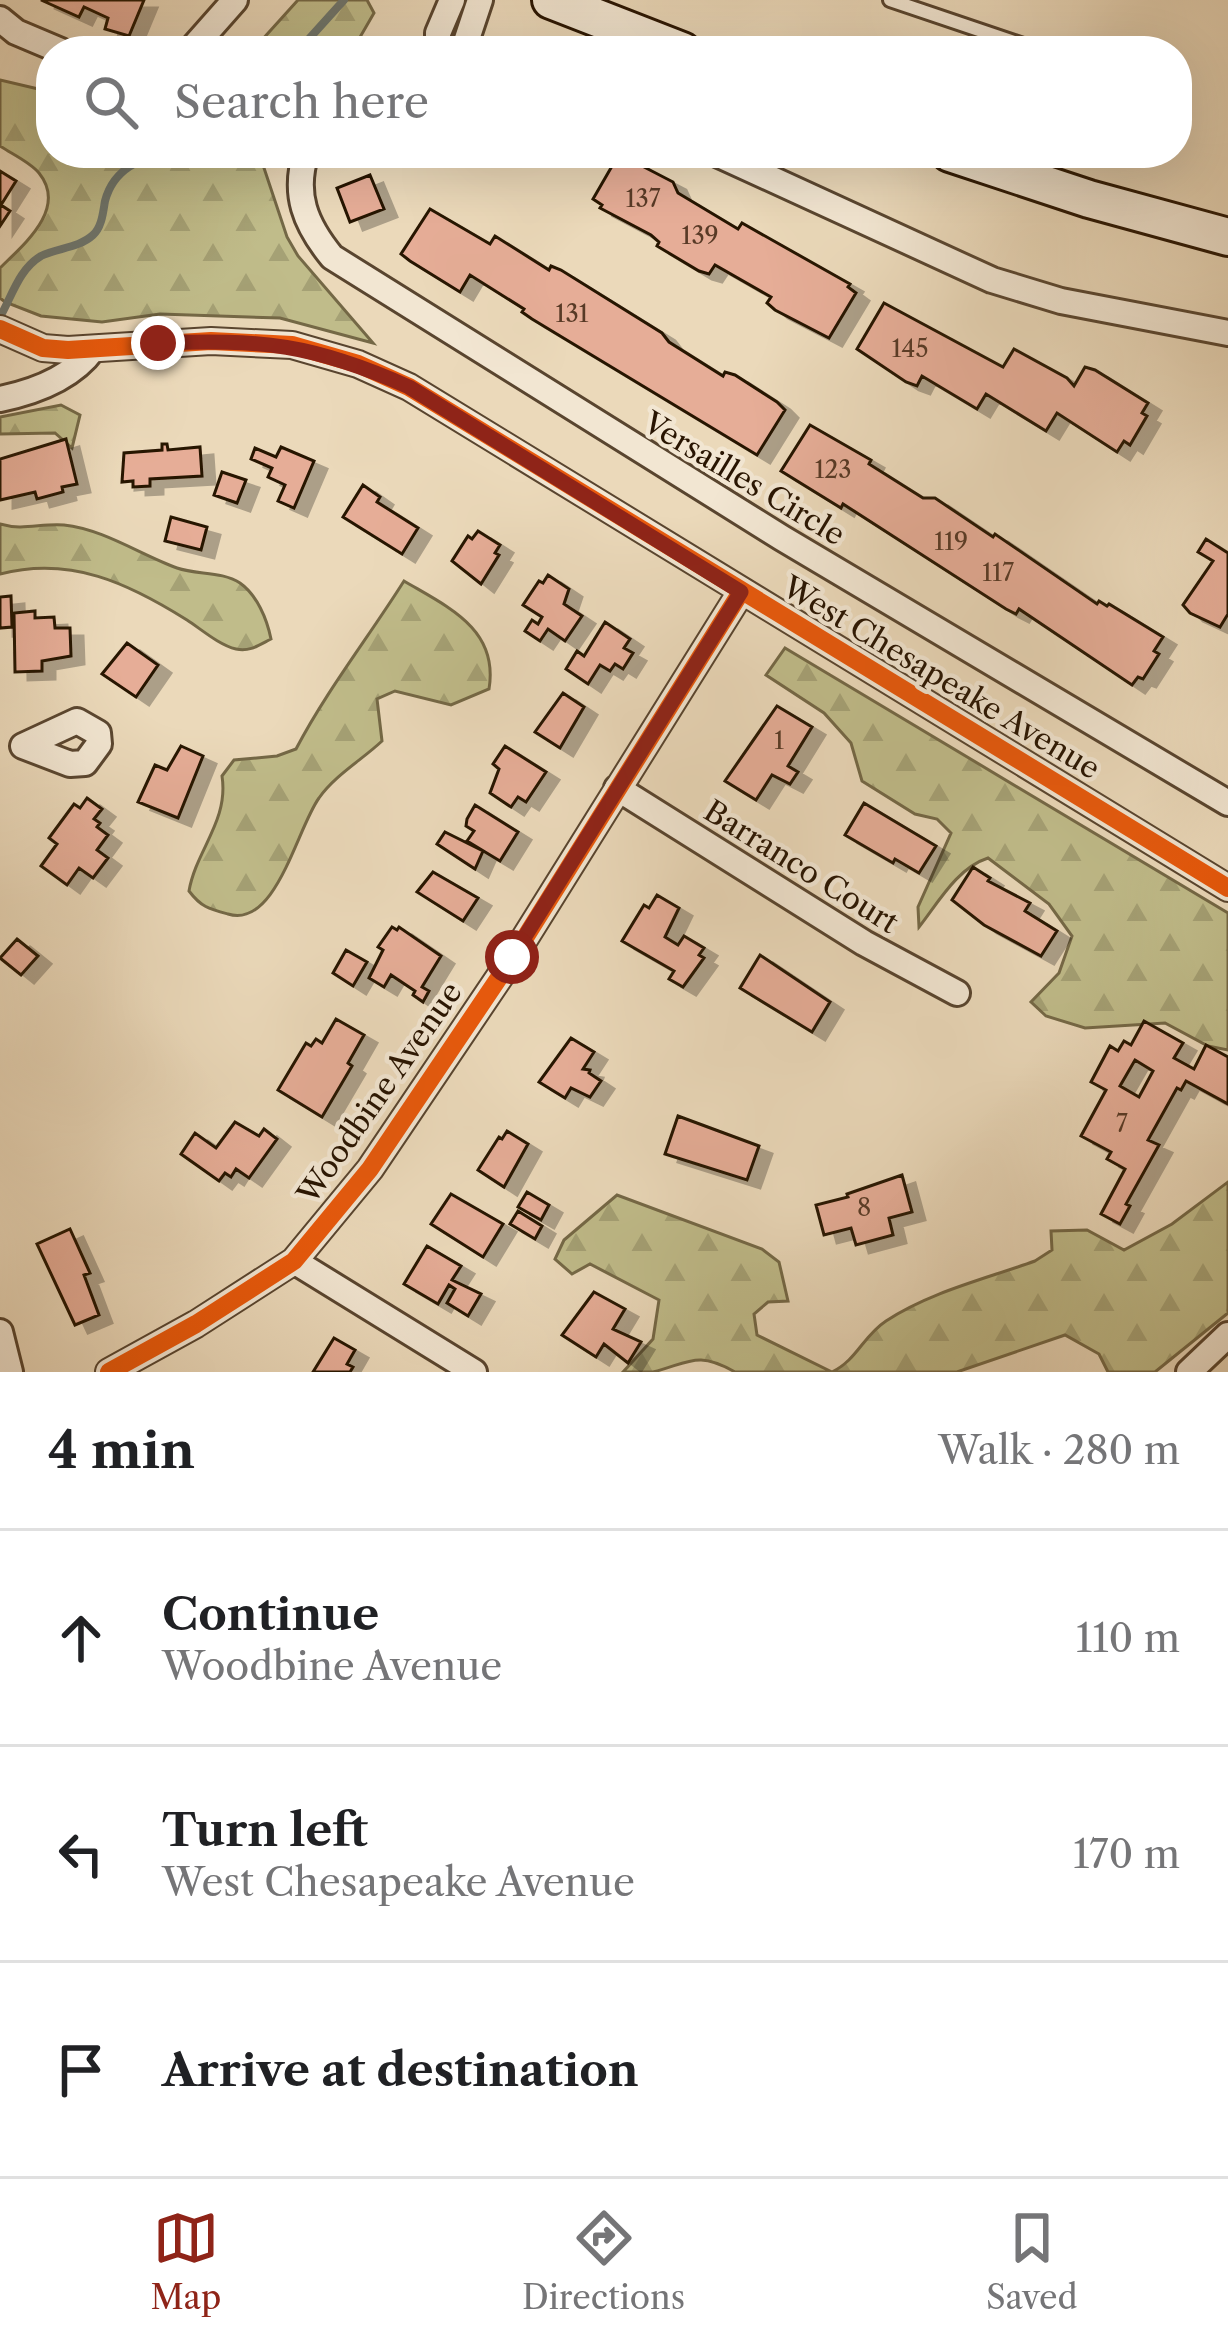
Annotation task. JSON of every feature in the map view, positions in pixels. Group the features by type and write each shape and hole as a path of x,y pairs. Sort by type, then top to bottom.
{"main road":[{"path":"551,0 643,36"},
{"path":"995,168 1228,237"}],"street":[{"path":"203,36 235,0"},
{"path":"438,36 452,0"},
{"path":"468,36 480,0"},
{"path":"0,19 36,40"},
{"name":"Versailles Circle","path":"302,168 302,212 332,257 782,538 1228,803"},
{"path":"749,168 992,280 1061,301 1228,333"},
{"name":"West Chesapeake Avenue","path":"4,331 43,348 254,341 292,345 358,364 409,387 1228,888"},
{"path":"0,399 59,378 81,366 93,349"},
{"name":"Woodbine Avenue","path":"110,1372 294,1261 382,1151 512,957 741,592"},
{"name":"Barranco Court","path":"617,788 864,943 957,993"},
{"path":"294,1261 474,1372"},
{"path":"0,1333 10,1372"},
{"path":"1189,1372 1228,1335"}],"lane":[{"path":"890,0 997,36"}],"green space":[{"path":"298,0 367,0 374,13 361,36 266,36"},
{"path":"0,80 36,88 36,168 264,168 298,256 373,343 280,318 160,314 102,322 41,316 5,302 0,298 0,268 39,225 48,200 39,173 0,146"},
{"path":"61,405 80,415 72,448 55,433 0,434 0,417"},
{"path":"0,524 79,527 177,568 233,579 256,601 271,639 250,649 230,647 143,595 98,576 51,568 0,574"},
{"path":"404,581 453,611 478,635 490,668 489,689 451,705 395,691 377,699 382,741 319,798 272,892 245,915 210,909 189,891 221,807 222,776 234,760 296,749"},
{"path":"785,648 1228,913 1228,1050 1208,1046 1165,1023 1085,1028 1046,1016 1031,1002 1059,973 1072,936 1049,904 988,858 958,878 919,927 918,907 951,833 937,819 915,814 862,781 851,743 824,713 766,675"},
{"path":"1228,1182 1228,1313 1155,1372 1108,1372 1099,1354 1065,1335 957,1372 832,1372 878,1327 903,1311 1035,1261 1052,1250 1051,1231 1087,1230 1124,1250 1172,1224"},
{"path":"617,1195 762,1249 779,1262 788,1301 768,1302 754,1314 757,1335 832,1372 735,1372 702,1360 653,1372 623,1372 653,1339 659,1300 590,1264 572,1274 555,1259 564,1240"}],"building":[{"path":"41,0 144,0 129,36 105,29 108,18 84,7 79,17"},
{"path":"611,168 646,168 738,229 742,223 850,284 856,293 829,338 775,310 767,303 771,297 715,265 709,274 699,271 593,199"},
{"path":"0,171 16,181 1,205 10,211 0,226"},
{"path":"370,175 384,209 350,222 337,188"},
{"path":"430,209 490,244 495,236 549,270 551,266 561,270 723,376 725,372 735,375 777,402 785,410 757,455 532,319 470,275 460,292 410,261 401,254"},
{"path":"884,303 1003,367 1014,349 1074,386 1085,367 1095,370 1148,403 1142,413 1147,416 1130,445 1124,441 1117,452 1057,413 1046,431 986,394 977,409 922,376 917,386 906,382 857,349"},
{"path":"810,425 871,460 869,464 923,498 935,498 993,537 995,534 1097,604 1109,604 1163,637 1154,651 1159,654 1143,679 1138,677 1132,685 1019,609 1016,614 1006,609 843,504 841,508 781,471"},
{"path":"66,439 77,484 37,499 35,492 0,500 0,459"},
{"path":"162,444 168,450 200,447 202,476 150,479 150,486 122,482 124,453 162,450"},
{"path":"281,447 314,461 294,508 278,501 285,485 268,477 272,468 251,459 255,448 276,457"},
{"path":"222,472 246,480 237,503 214,495"},
{"path":"363,485 380,497 377,502 418,528 402,554 343,517"},
{"path":"171,517 207,527 201,550 165,541"},
{"path":"478,531 500,545 481,584 452,561 468,536 472,539"},
{"path":"1206,539 1228,553 1228,614 1220,627 1183,605 1213,561 1198,552"},
{"path":"548,575 569,589 564,604 582,616 565,641 548,629 540,641 525,631 532,620 538,624 542,617 523,605"},
{"path":"11,596 12,627 0,628 0,597"},
{"path":"35,611 35,618 54,617 55,628 70,628 71,656 42,661 42,671 15,672 14,613"},
{"path":"605,622 630,639 624,648 633,653 623,669 615,664 610,671 600,665 588,684 566,669 577,651 584,656"},
{"path":"127,643 158,665 136,697 102,674"},
{"path":"563,693 584,707 560,748 535,732"},
{"path":"777,706 812,727 788,766 798,772 790,784 772,775 756,800 725,781"},
{"path":"181,746 203,756 178,818 138,802 155,765 167,770"},
{"path":"505,746 546,772 526,802 518,797 511,807 490,793 499,769 493,764"},
{"path":"87,798 102,809 94,819 108,835 97,850 108,858 93,878 79,868 67,885 41,866 57,844 49,838 74,804 80,808"},
{"path":"864,803 936,846 919,873 845,835"},
{"path":"475,805 518,832 500,861 467,841 474,831 466,826 467,819"},
{"path":"445,832 483,851 475,869 437,844"},
{"path":"973,867 988,881 1030,903 1025,911 1057,931 1041,956 984,925 952,900"},
{"path":"433,872 478,898 463,921 417,892"},
{"path":"657,895 679,908 665,937 678,945 684,936 704,948 699,955 704,958 683,987 669,979 674,971 622,941 644,905 649,908"},
{"path":"392,927 441,956 422,987 429,991 423,1002 391,975 384,987 369,978 383,950 378,947"},
{"path":"17,939 38,956 21,975 0,958"},
{"path":"346,950 367,962 353,986 333,973"},
{"path":"760,955 830,1002 812,1032 740,988"},
{"path":"336,1019 364,1035 322,1117 278,1090 306,1043 311,1046 316,1039 322,1043"},
{"path":"1144,1021 1183,1043 1174,1058 1194,1069 1206,1045 1228,1057 1228,1104 1186,1081 1181,1090 1177,1088 1148,1140 1159,1145 1120,1224 1101,1214 1125,1169 1107,1159 1111,1152 1081,1136 1106,1090 1091,1082 1110,1046 1118,1051 1124,1041 1131,1045","holes":["1135,1060 1153,1071 1139,1097 1120,1086"]},
{"path":"571,1038 594,1052 583,1069 601,1081 590,1097 571,1088 565,1098 539,1082"},
{"path":"678,1116 759,1146 747,1180 665,1154"},
{"path":"235,1122 259,1136 264,1129 277,1139 249,1178 236,1169 231,1177 225,1173 219,1181 181,1154 195,1133 216,1148"},
{"path":"507,1131 528,1144 504,1187 478,1170"},
{"path":"902,1175 912,1212 889,1218 893,1235 856,1245 851,1228 824,1235 816,1205"},
{"path":"527,1192 549,1205 541,1220 518,1207"},
{"path":"451,1194 503,1224 483,1257 431,1224"},
{"path":"518,1211 542,1226 535,1239 510,1224"},
{"path":"70,1229 90,1273 84,1275 99,1315 75,1325 37,1244"},
{"path":"427,1246 461,1266 452,1280 481,1294 468,1316 447,1303 455,1289 449,1285 438,1304 404,1284"},
{"path":"594,1292 625,1309 613,1329 641,1342 628,1363 604,1344 596,1357 562,1335"},
{"path":"334,1338 355,1350 347,1364 353,1367 350,1372 313,1372"}],"waterway":[{"path":"312,36 344,0"},
{"path":"0,317 33,261 81,243 96,232 109,189 128,168"}],"cycle path":[{"path":"0,329 43,348 68,350 211,341 292,345 358,364 409,387 1228,888"},
{"path":"109,1372 196,1324 294,1261 370,1169 513,957 741,592"}],"route":[{"path":"158,343 254,341 292,345 358,364 409,387 741,592 512,957"}]}
